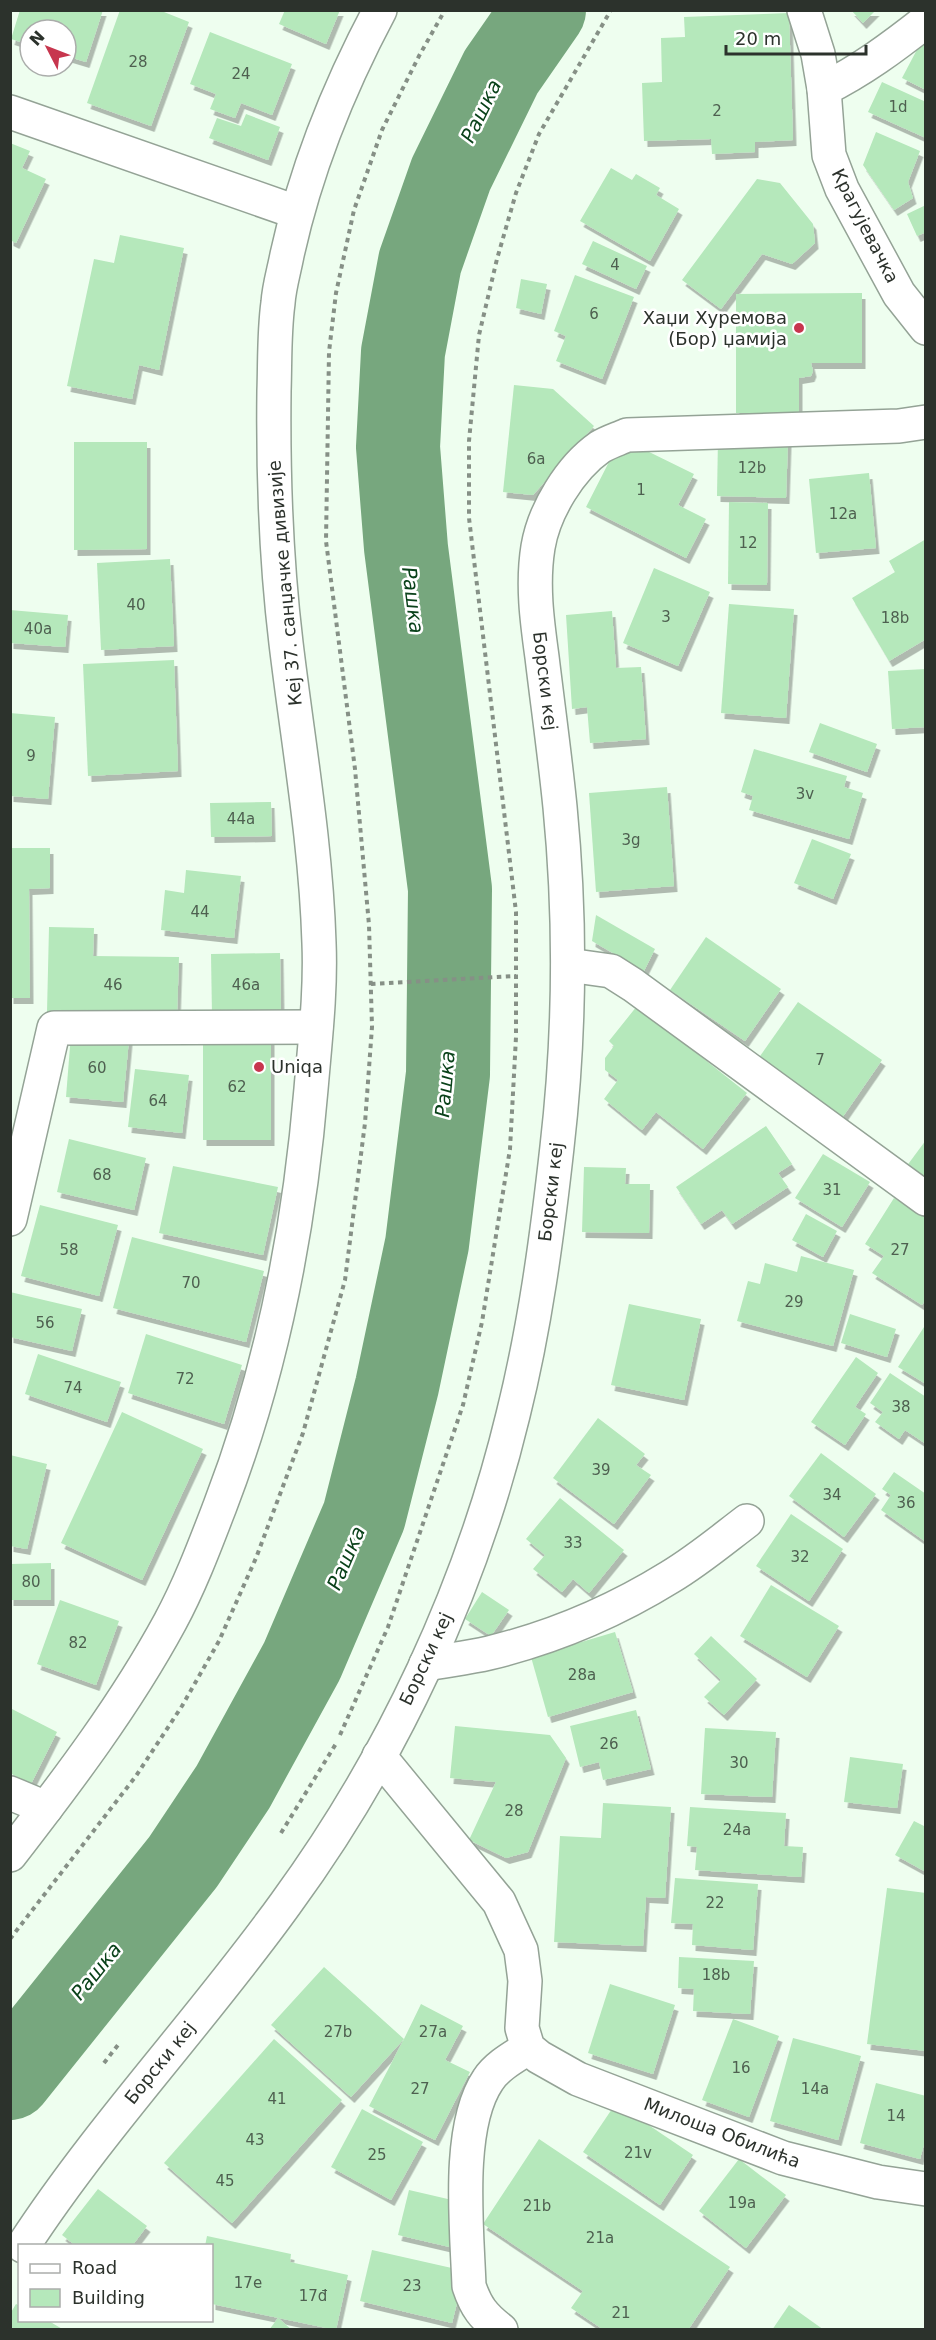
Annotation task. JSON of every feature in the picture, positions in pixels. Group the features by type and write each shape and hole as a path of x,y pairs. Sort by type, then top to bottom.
{"street":[{"name":"Кеј 37. санџачке дивизије","path":"10,1855 102,1732 171,1620 200,1557 243,1446 264,1374 295,1235 308,1127 320,947 301,751 286,640 273,441 278,301 296,212 321,137 350,68 380,10"},
{"name":"Крагујевачка","path":"804,10 818,54 824,89 829,155 842,189 899,294 926,328"},
{"path":"824,89 860,71 886,54 926,21"},
{"path":"10,112 296,212"},
{"name":"Борски кеј","path":"24,2244 110,2126 285,1904 329,1839 380,1756 426,1664 476,1544 513,1414 545,1243 565,1061 568,965 567,892 560,802 536,611 537,549 543,525 560,493 579,466 603,445 627,435 898,426 926,422"},
{"path":"568,965 612,971 672,1011 732,1058 926,1199"},
{"path":"10,1219 54,1028 316,1027"},
{"path":"426,1664 489,1653 570,1626 631,1600 671,1576 747,1521"},
{"path":"380,1756 499,1902 521,1950 525,1981 522,2028 528,2048 504,2064 489,2078 479,2096 473,2116 468,2150 469,2286 475,2304 501,2330"},
{"path":"10,1793 46,1808"},
{"name":"Милоша Обилића","path":"528,2048 557,2069 579,2079 783,2158 878,2182 926,2189"}],"path":[{"path":"444,10 382,130 354,210 336,293 329,352 326,541 355,769 369,925 371,984 516,976"},
{"path":"276,1841 340,1736 388,1627 463,1405 482,1322 510,1149 516,1037 516,912 469,518 469,441 476,370 482,324 496,259 516,193 539,134 612,10"},
{"path":"102,2066 124,2038"}],"building":[{"path":"20,10 103,10 86,62 78,60 78,18 18,18 18,41 11,39"},
{"path":"120,10 159,10 189,22 151,126 87,103"},
{"path":"285,10 340,10 326,44 279,24"},
{"path":"851,10 876,10 863,23"},
{"path":"789,13 793,140 755,142 755,152 712,154 711,139 644,141 642,83 662,82 661,38 685,37 684,17"},
{"path":"210,32 292,64 272,115 241,103 235,118 210,109 216,94 190,84"},
{"path":"926,40 926,90 902,78 921,42"},
{"path":"882,82 926,102 926,138 868,112"},
{"path":"246,114 280,127 268,160 209,138 217,118 241,126"},
{"path":"876,132 920,151 908,182 913,198 894,210 863,165"},
{"path":"10,143 30,151 22,168 46,179 16,243 10,240"},
{"path":"611,168 632,180 636,174 660,188 656,195 679,209 650,261 580,221"},
{"path":"757,179 780,183 813,224 815,243 792,264 762,254 721,309 682,280"},
{"path":"926,205 926,232 917,236 907,214"},
{"path":"120,235 184,248 159,370 139,365 132,399 67,386 94,259 114,263"},
{"path":"593,241 647,266 636,289 582,264"},
{"path":"575,275 634,297 602,379 556,361 566,336 554,331"},
{"path":"521,279 547,284 541,314 516,308"},
{"name":"Хаџи Хуремова (Бор) џамија","path":"862,293 862,363 811,363 813,371 811,376 799,378 799,413 736,413 736,294"},
{"path":"514,385 553,389 594,426 533,495 503,492"},
{"path":"718,438 788,440 786,498 717,496"},
{"path":"74,442 147,442 147,549 74,550"},
{"path":"641,448 694,474 678,505 706,519 686,558 586,507 612,456"},
{"path":"869,473 876,548 816,553 809,479"},
{"path":"729,502 768,503 767,585 728,584"},
{"path":"926,539 926,639 889,661 852,598 895,572 889,561"},
{"path":"170,559 174,646 101,650 97,563"},
{"path":"654,568 710,592 678,666 623,643"},
{"path":"729,604 794,609 786,718 721,713"},
{"path":"10,610 68,615 65,647 10,643"},
{"path":"612,611 616,668 641,667 646,739 590,743 587,707 572,709 566,615"},
{"path":"174,660 178,771 88,776 83,664"},
{"path":"926,669 926,727 892,729 888,671"},
{"path":"10,713 55,717 48,799 10,796"},
{"path":"820,723 877,744 867,772 809,752"},
{"path":"754,749 847,776 844,787 863,793 849,839 749,810 753,796 741,792"},
{"path":"667,787 674,886 596,892 589,793"},
{"path":"271,802 272,836 211,837 210,803"},
{"path":"812,839 851,854 833,899 794,883"},
{"path":"10,848 50,848 50,888 29,889 30,998 10,998"},
{"path":"186,870 241,876 234,938 161,930 165,890 184,893"},
{"path":"596,915 655,949 644,971 592,941"},
{"path":"49,927 94,928 93,956 179,957 177,1015 47,1012"},
{"path":"706,937 781,989 745,1041 670,990"},
{"path":"280,953 281,1015 212,1016 211,954"},
{"path":"798,1002 882,1060 842,1118 758,1059"},
{"path":"637,1006 747,1093 703,1149 656,1112 642,1130 604,1099 618,1080 605,1070 605,1058 614,1046 609,1041"},
{"path":"203,1033 271,1033 271,1140 203,1140"},
{"path":"71,1034 129,1039 123,1102 66,1097"},
{"path":"135,1069 189,1075 182,1133 128,1127"},
{"path":"766,1126 792,1164 778,1173 788,1187 732,1224 722,1210 701,1224 676,1187"},
{"path":"69,1139 146,1158 134,1210 57,1192"},
{"path":"926,1140 926,1181 906,1167"},
{"path":"823,1154 870,1182 842,1227 795,1198"},
{"path":"173,1166 278,1187 263,1255 159,1233"},
{"path":"584,1167 626,1168 625,1184 650,1184 649,1233 582,1232"},
{"path":"894,1198 926,1218 926,1299 922,1305 872,1273 884,1256 865,1244"},
{"path":"40,1205 118,1225 99,1296 21,1276"},
{"path":"806,1214 837,1231 823,1257 792,1240"},
{"path":"132,1237 264,1271 246,1342 113,1308"},
{"path":"801,1256 854,1270 833,1346 737,1321 748,1281 760,1284 765,1263 797,1272"},
{"path":"10,1292 82,1309 72,1351 10,1337"},
{"path":"629,1304 701,1319 684,1400 611,1385"},
{"path":"850,1314 896,1329 887,1357 841,1343"},
{"path":"926,1324 926,1384 898,1367"},
{"path":"146,1334 242,1365 224,1424 128,1393"},
{"path":"38,1354 121,1382 107,1422 25,1394"},
{"path":"856,1357 878,1373 855,1407 866,1414 845,1445 811,1422"},
{"path":"890,1373 926,1397 926,1444 905,1430 899,1439 875,1422 883,1412 870,1403"},
{"path":"122,1412 203,1449 142,1580 61,1543"},
{"path":"598,1418 645,1454 636,1465 651,1475 614,1524 553,1478"},
{"path":"821,1453 876,1494 844,1537 789,1496"},
{"path":"10,1455 47,1464 27,1549 10,1546"},
{"path":"894,1472 926,1494 926,1542 881,1510 891,1495 882,1489"},
{"path":"560,1498 624,1550 589,1593 573,1579 562,1592 533,1569 545,1555 526,1539"},
{"path":"791,1514 843,1549 809,1601 756,1566"},
{"path":"51,1563 51,1600 10,1600 10,1564"},
{"path":"771,1585 839,1626 807,1677 740,1636"},
{"path":"482,1592 509,1610 491,1636 465,1619"},
{"path":"60,1600 119,1621 96,1685 37,1664"},
{"path":"615,1632 633,1692 548,1717 531,1657"},
{"path":"711,1636 757,1679 724,1715 704,1697 721,1680 694,1654"},
{"path":"10,1708 57,1732 31,1784 10,1773"},
{"path":"636,1710 651,1769 603,1780 599,1762 580,1767 570,1726"},
{"path":"455,1726 550,1735 566,1758 528,1852 506,1858 469,1840 496,1782 450,1778"},
{"path":"705,1728 776,1732 772,1797 701,1794"},
{"path":"850,1757 903,1764 897,1808 844,1802"},
{"path":"603,1803 671,1807 665,1898 646,1897 643,1946 554,1942 560,1836 601,1838"},
{"path":"690,1807 786,1813 784,1846 803,1847 801,1877 695,1870 697,1847 687,1846"},
{"path":"914,1821 926,1827 926,1872 895,1855"},
{"path":"675,1878 758,1884 753,1950 692,1945 693,1924 671,1923"},
{"path":"887,1888 926,1893 926,2051 867,2044"},
{"path":"679,1957 754,1961 750,2014 693,2011 694,1989 678,1988"},
{"path":"324,1967 404,2039 351,2097 271,2025"},
{"path":"610,1984 675,2005 653,2074 588,2053"},
{"path":"421,2004 463,2026 445,2060 470,2072 435,2140 369,2106"},
{"path":"733,2019 779,2036 749,2117 702,2100"},
{"path":"793,2038 861,2056 838,2140 770,2121"},
{"path":"274,2039 342,2100 232,2223 164,2163"},
{"path":"876,2083 926,2096 926,2137 920,2159 860,2143"},
{"path":"616,2103 693,2155 660,2205 583,2152"},
{"path":"362,2109 423,2142 391,2200 331,2167"},
{"path":"539,2139 730,2267 688,2330 604,2330 571,2308 583,2291 483,2224"},
{"path":"739,2159 786,2195 746,2248 699,2211"},
{"path":"98,2189 147,2226 134,2244 73,2244 62,2235"},
{"path":"409,2190 465,2203 454,2248 398,2235"},
{"path":"207,2236 291,2254 290,2262 348,2275 336,2330 213,2304 213,2244 205,2244"},
{"path":"372,2250 465,2271 452,2323 360,2301"},
{"path":"16,2304 18,2305 18,2322 50,2322 64,2330 10,2330 10,2314"},
{"path":"789,2305 824,2330 772,2330"},
{"path":"278,2318 292,2330 269,2330"}],"waterway":[{"name":"Рашка","path":"10,2078 183,1862 233,1787 302,1661 364,1516 397,1386 427,1244 448,1074 450,889 406,548 398,447 403,352 420,262 451,174 501,72 544,10"}],"place":[{"name":"Хаџи Хуремова (Бор) џамија","path":"799,328"},
{"name":"Uniqa","path":"259,1067"}]}
